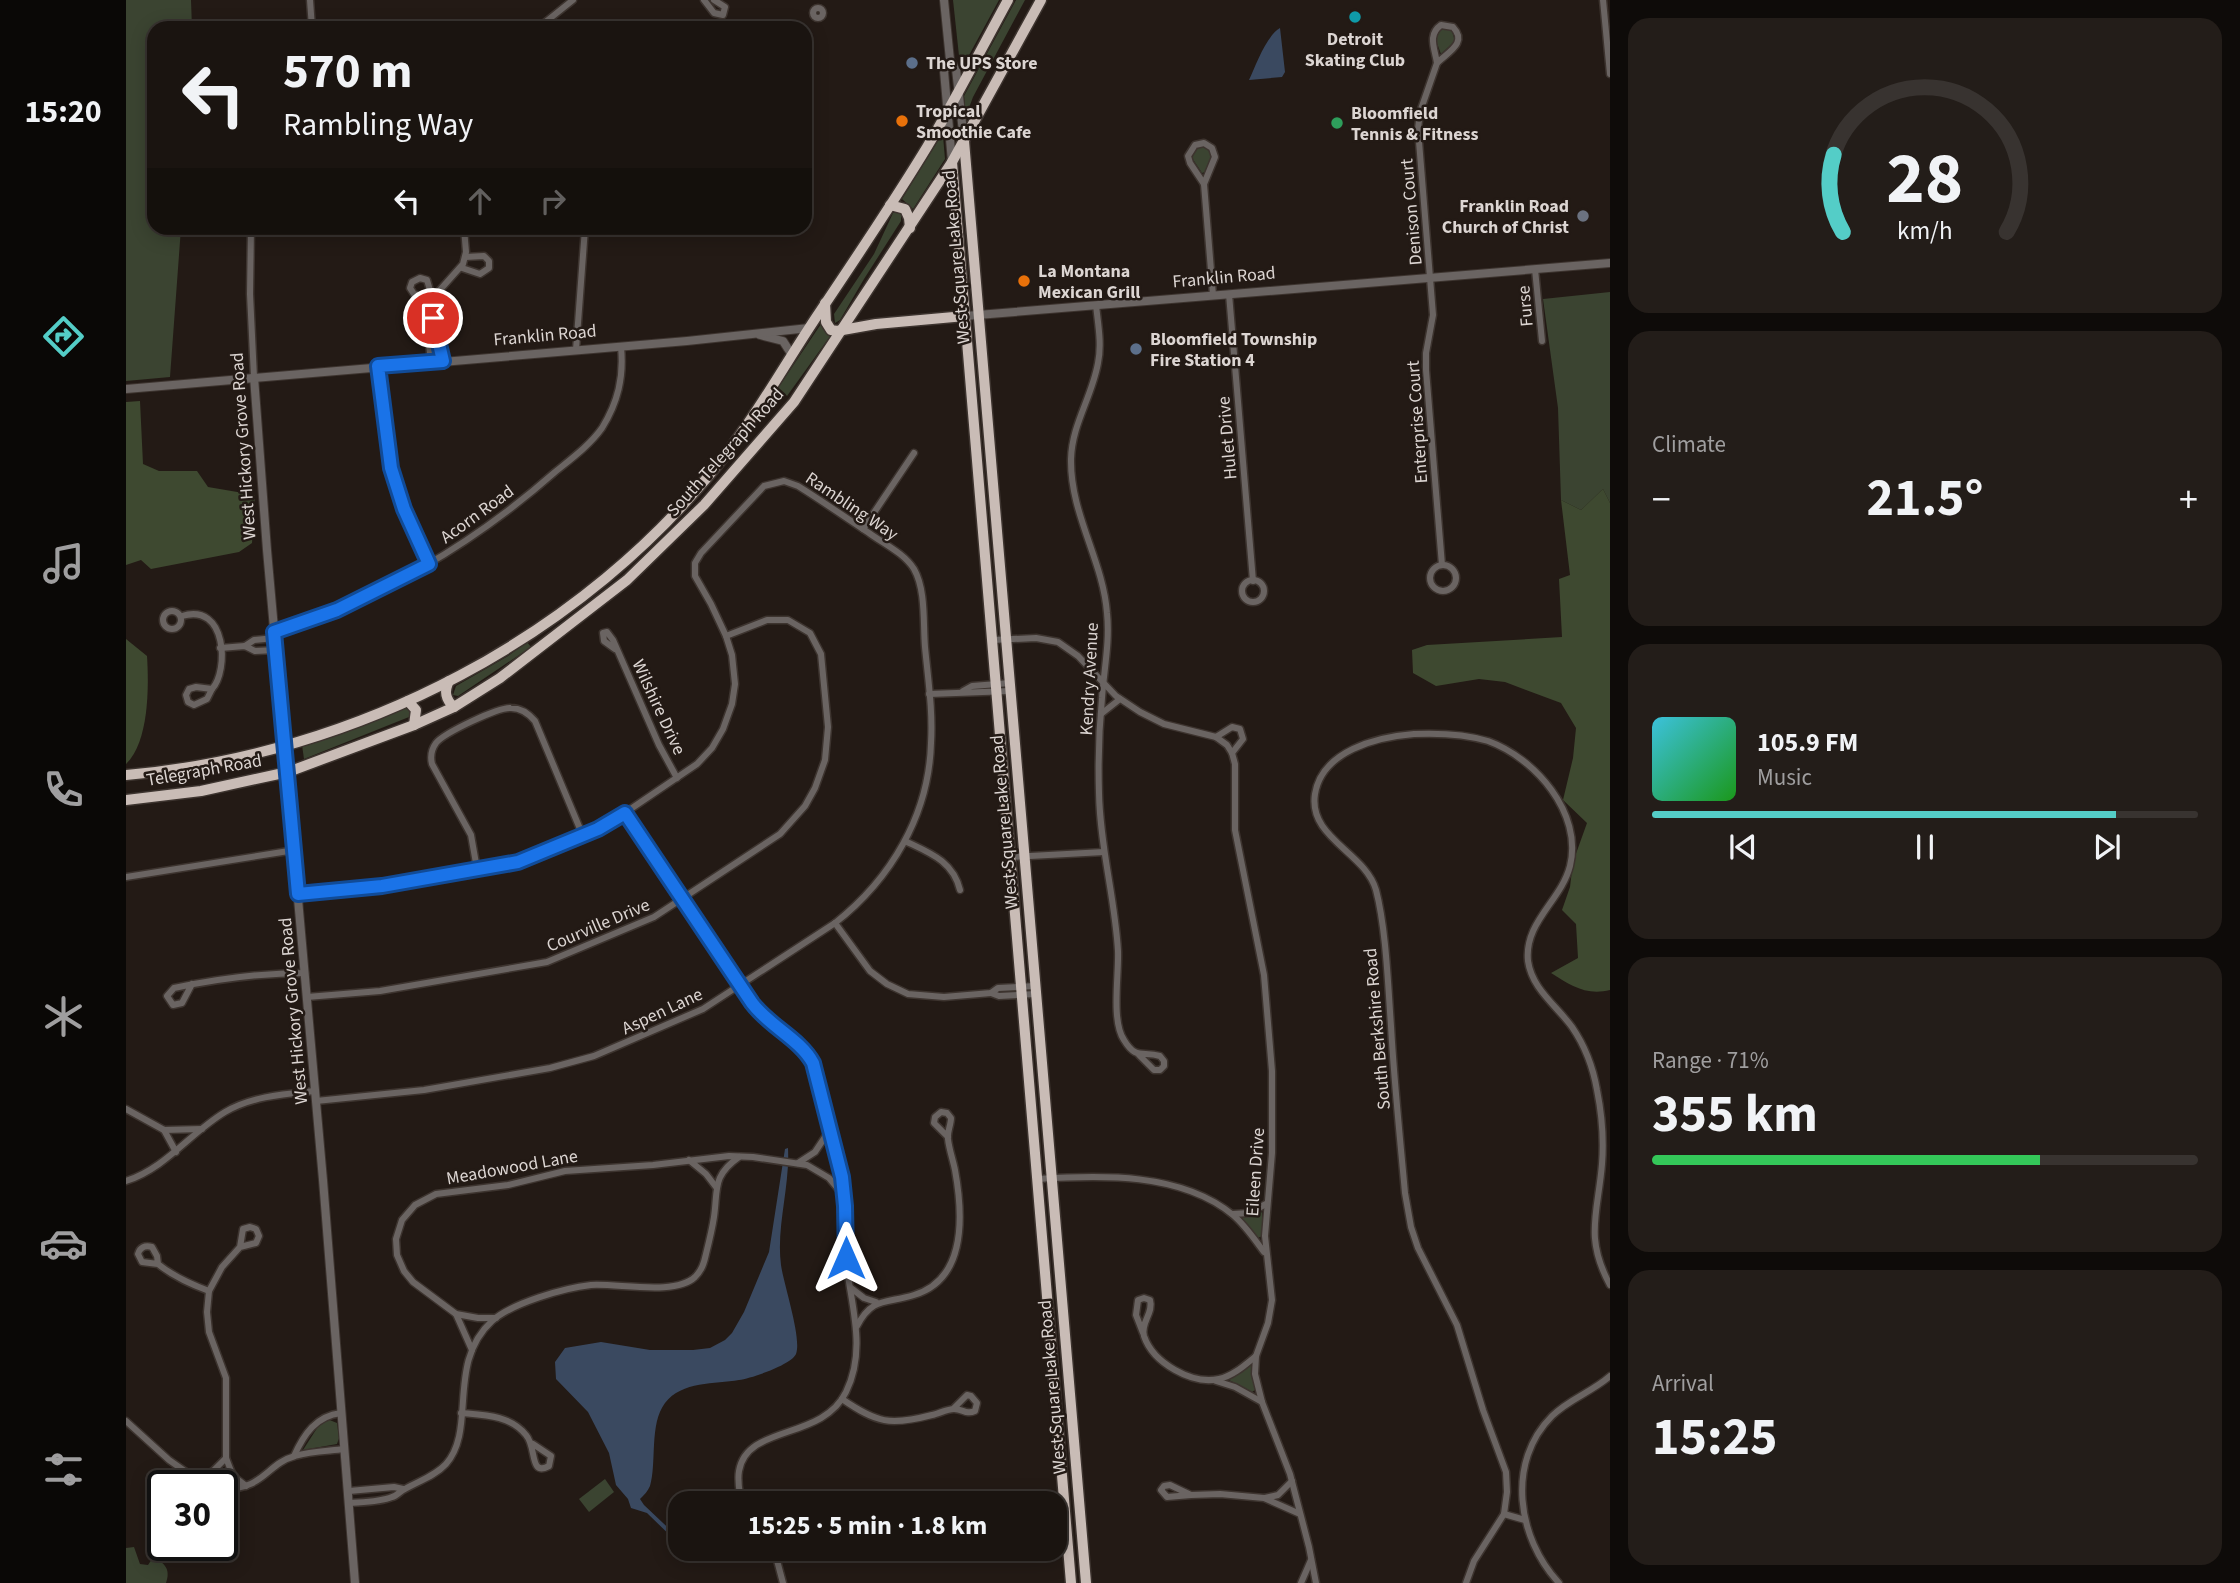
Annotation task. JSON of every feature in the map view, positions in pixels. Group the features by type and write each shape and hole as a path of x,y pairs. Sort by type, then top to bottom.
{"highway":[{"name":"South Telegraph Road","path":"285,745 408,701 502,652 541,626 618,566 680,506 753,417 947,113 1008,0"},
{"name":"South Telegraph Road","path":"288,772 414,725 454,706 527,660 655,554 704,505 787,411 843,331 952,162 1040,1"},
{"name":"West Square Lake Road","path":"964,141 1086,1583"},
{"name":"West Square Lake Road","path":"952,162 1038,1180 1059,1491"},
{"path":"890,205 905,209 910,228"},
{"path":"825,303 828,327 831,330 843,331"},
{"name":"Franklin Road","path":"843,331 876,324 965,316"},
{"path":"449,681 445,692 454,706"},
{"path":"408,701 416,710 414,725"},
{"name":"Telegraph Road","path":"126,775 206,764 285,745"},
{"name":"Telegraph Road","path":"126,800 201,791 288,772"},
{"name":"West Square Lake Road","path":"1067,1551 1072,1583"}],"street":[{"path":"310,0 312,21"},
{"path":"547,21 573,0"},
{"path":"704,0 714,13 723,15 724,5 714,0"},
{"name":"West Square Lake Road","path":"944,0 950,60 956,69 964,141"},
{"path":"1603,0 1610,74"},
{"name":"Denison Court","path":"1430,277 1418,130 1420,112 1437,63 1432,35 1438,27 1450,25 1457,32 1459,41 1456,47 1437,63"},
{"name":"West Square Lake Road","path":"950,60 944,71 952,162"},
{"path":"1204,184 1215,157 1212,148 1201,143 1192,147 1189,159 1204,184 1213,295"},
{"name":"West Hickory Grove Road","path":"251,235 250,317 254,377 355,1583"},
{"path":"430,362 426,318 433,298 462,268 466,257 464,235"},
{"path":"576,350 584,235"},
{"path":"462,268 480,274 489,268 489,261 484,257 466,257"},
{"name":"Franklin Road","path":"965,316 1610,263"},
{"name":"Furse","path":"1535,269 1542,341"},
{"name":"Enterprise Court","path":"1430,277 1433,319 1426,363 1442,565"},
{"name":"Hulet Drive","path":"1229,294 1253,581"},
{"name":"Kendry Avenue","path":"1096,305 1100,341 1098,363 1076,424 1071,467 1075,501 1105,594 1108,633 1101,714 1099,798 1117,939 1119,1030 1125,1042 1139,1055"},
{"path":"430,310 439,335 443,361"},
{"name":"Franklin Road","path":"126,389 757,335 809,327"},
{"name":"Franklin Road","path":"757,335 783,341 792,355"},
{"name":"Acorn Road","path":"244,646 337,610 429,564 476,534 536,489 596,435 608,416 618,394 622,372 621,346"},
{"path":"378,366 391,468 404,509 429,564"},
{"path":"863,529 914,453"},
{"name":"Rambling Way","path":"298,894 374,887 518,862 607,825 697,764 721,734 730,711 735,676 726,636 696,580 695,563 759,489 774,481 793,483 905,559 917,576 921,592 929,694"},
{"name":"Enterprise Court","path":"1442,565 1450,568 1456,577 1453,586 1444,591 1434,587 1430,578 1434,568 1442,565"},
{"path":"182,616 201,615 212,620 217,630 220,648 219,674 218,682 212,689"},
{"name":"Courville Drive","path":"307,997 380,991 547,962 637,927 775,838 790,825 816,788 827,749 828,727 822,659 810,632 794,622 774,619 726,636"},
{"name":"Eileen Drive","path":"992,640 1040,638 1058,642 1078,656 1120,699 1157,721 1216,737 1227,745 1232,753 1235,764 1235,830 1262,963 1270,1039 1272,1141 1266,1204 1266,1254 1271,1312 1256,1356 1255,1374 1262,1402 1292,1481 1316,1583"},
{"path":"220,648 244,646 255,651 276,650"},
{"name":"Wilshire Drive","path":"615,649 630,675 659,745 677,778"},
{"path":"929,694 963,691 972,686 1010,687"},
{"name":"Aspen Lane","path":"126,1181 153,1170 202,1129 244,1103 268,1097 395,1094 571,1063 687,1018 740,986 835,923 878,883 905,841 922,799 930,764 932,730 929,694"},
{"path":"1101,714 1120,699"},
{"path":"477,869 471,835 430,758 433,746 440,739 498,710 516,708 526,712 535,721 583,836"},
{"name":"Eileen Drive","path":"1216,737 1229,728 1240,729 1243,739 1232,753"},
{"name":"South Berkshire Road","path":"1466,1583 1471,1566 1504,1514 1506,1472 1483,1410 1457,1325 1422,1258 1409,1216 1401,1154 1385,958 1376,891 1364,868 1324,829 1314,805 1317,785 1326,768 1347,752 1367,744 1407,735 1443,734 1474,738 1496,745 1516,757 1545,783 1560,804 1568,824 1570,865 1561,887 1533,929 1528,961 1537,985 1571,1026 1584,1047 1592,1068 1601,1111 1603,1137 1594,1236 1600,1263 1610,1285"},
{"path":"625,813 740,986 763,1016 810,1059 817,1076 842,1177 846,1258 857,1326 858,1347 854,1365 842,1399 817,1421 768,1439 750,1450 739,1474 740,1491"},
{"path":"905,841 944,861 955,876 960,890"},
{"path":"126,877 295,850"},
{"path":"1010,857 1104,852"},
{"path":"835,923 864,966 878,979 898,990 936,998 991,993 998,988 1036,990"},
{"path":"192,984 240,976 305,973"},
{"path":"126,1109 164,1130 202,1129"},
{"path":"164,1130 176,1152"},
{"path":"791,1162 815,1152 829,1131"},
{"path":"857,1326 868,1309 876,1303 925,1291 942,1278 952,1264 958,1245 958,1209 956,1173 947,1137"},
{"path":"350,1503 395,1497 403,1489 440,1469 451,1457 459,1437 464,1378 472,1351 481,1334 496,1318 546,1295 570,1288 601,1285 678,1287 692,1280 701,1269 709,1242 715,1214 716,1187 724,1170 741,1156"},
{"name":"Meadowood Lane","path":"456,1314 414,1282 398,1261 397,1233 402,1220 415,1205 442,1193 508,1185 565,1171 653,1166 741,1156 791,1162"},
{"path":"689,1160 706,1174 716,1187"},
{"path":"791,1162 822,1173 845,1197"},
{"path":"1038,1180 1077,1177 1154,1182 1195,1194 1233,1214 1266,1254"},
{"path":"1233,1214 1249,1213 1266,1204"},
{"path":"240,1247 222,1267 209,1291 208,1324 224,1370 226,1458 233,1476 246,1486"},
{"path":"158,1264 178,1278 209,1291"},
{"path":"850,1287 876,1303"},
{"path":"1143,1333 1152,1306 1150,1300 1144,1297 1138,1300 1136,1308 1143,1333 1151,1349 1168,1366 1187,1375 1235,1387 1262,1402"},
{"path":"456,1314 496,1318"},
{"path":"456,1314 472,1351"},
{"path":"1212,1380 1226,1377 1256,1356"},
{"path":"1559,1583 1544,1563 1525,1520 1523,1473 1531,1446 1545,1423 1610,1376"},
{"path":"842,1399 865,1414 885,1421 918,1418 953,1409"},
{"path":"238,1487 264,1478 295,1456 317,1421 325,1416 341,1413"},
{"path":"461,1413 507,1420 519,1427 533,1444"},
{"path":"126,1421 183,1470"},
{"path":"295,1456 344,1449"},
{"path":"214,1470 226,1458"},
{"path":"1506,1472 1523,1473"},
{"path":"1264,1498 1278,1494 1292,1481"},
{"path":"349,1491 394,1487 403,1489"},
{"path":"1191,1495 1220,1494 1264,1498 1300,1514"},
{"path":"1504,1514 1525,1520"},
{"path":"1301,1583 1311,1558"},
{"path":"777,1561 783,1583"}],"green space":[{"path":"126,0 191,0 192,21 147,21 147,235 180,235 170,377 126,381"},
{"path":"953,0 999,0 961,70 960,65"},
{"path":"1016,0 1025,0 973,97 966,116 964,96"},
{"path":"1444,28 1452,31 1455,41 1441,54 1435,38 1439,30"},
{"path":"941,136 945,159 913,209 902,199"},
{"path":"1201,146 1208,149 1212,156 1202,173 1192,158 1196,148"},
{"path":"893,213 901,214 901,221 840,320 835,323 834,314 874,254"},
{"path":"1610,292 1610,503 1603,489 1581,510 1561,500 1558,408 1543,299"},
{"path":"821,324 831,335 787,396 778,388"},
{"path":"140,401 143,464 159,471 197,471 208,487 255,495 252,543 239,552 151,569 141,560 126,565 126,402"},
{"path":"1603,489 1610,503 1610,990 1593,992 1572,985 1551,973 1578,958 1576,924 1562,910 1570,887 1573,862 1587,823 1563,800 1573,758 1576,728 1561,703 1505,682 1479,679 1436,686 1413,673 1412,650 1427,645 1562,637 1559,579 1570,575 1561,500 1581,510"},
{"path":"126,639 147,656 148,683 143,728 134,754 126,764"},
{"path":"527,642 531,647 458,696 453,695 456,686"},
{"path":"409,707 409,717 304,759 302,745"},
{"path":"1260,1210 1262,1236 1258,1238 1241,1218"},
{"path":"1251,1364 1255,1390 1252,1392 1229,1380"},
{"path":"327,1419 337,1423 337,1444 303,1450 319,1425"},
{"path":"605,1479 614,1492 589,1512 579,1499"},
{"path":"134,1547 140,1564 148,1565 151,1561 158,1561 163,1564 168,1574 166,1583 126,1583 126,1548"}],"water":[{"path":"1280,28 1285,72 1282,77 1249,80 1266,44"},
{"path":"788,1148 788,1163 780,1251 797,1336 796,1354 779,1367 761,1374 690,1387 672,1396 665,1403 655,1432 650,1486 640,1499 668,1528 668,1533 647,1513 631,1508 628,1499 616,1485 609,1453 588,1412 556,1379 555,1362 565,1348 601,1342 650,1350 693,1350 710,1348 725,1340 744,1312 769,1252 785,1149"}],"place":[{"name":"Detroit Skating Club","path":"1355,17"},
{"name":"The UPS Store","path":"912,63"},
{"name":"Tropical Smoothie Cafe","path":"902,121"},
{"name":"Bloomfield Tennis & Fitness","path":"1337,123"},
{"name":"Franklin Road Church of Christ","path":"1583,216"},
{"name":"La Montana Mexican Grill","path":"1024,281"},
{"name":"Bloomfield Township Fire Station 4","path":"1136,349"}],"route":[{"path":"433,318 443,361 378,366 386,443 396,488 429,564 337,610 274,632 298,894 382,886 518,862 607,825 625,813 757,1010 805,1052 813,1063 825,1119 842,1177 846,1258"}]}
